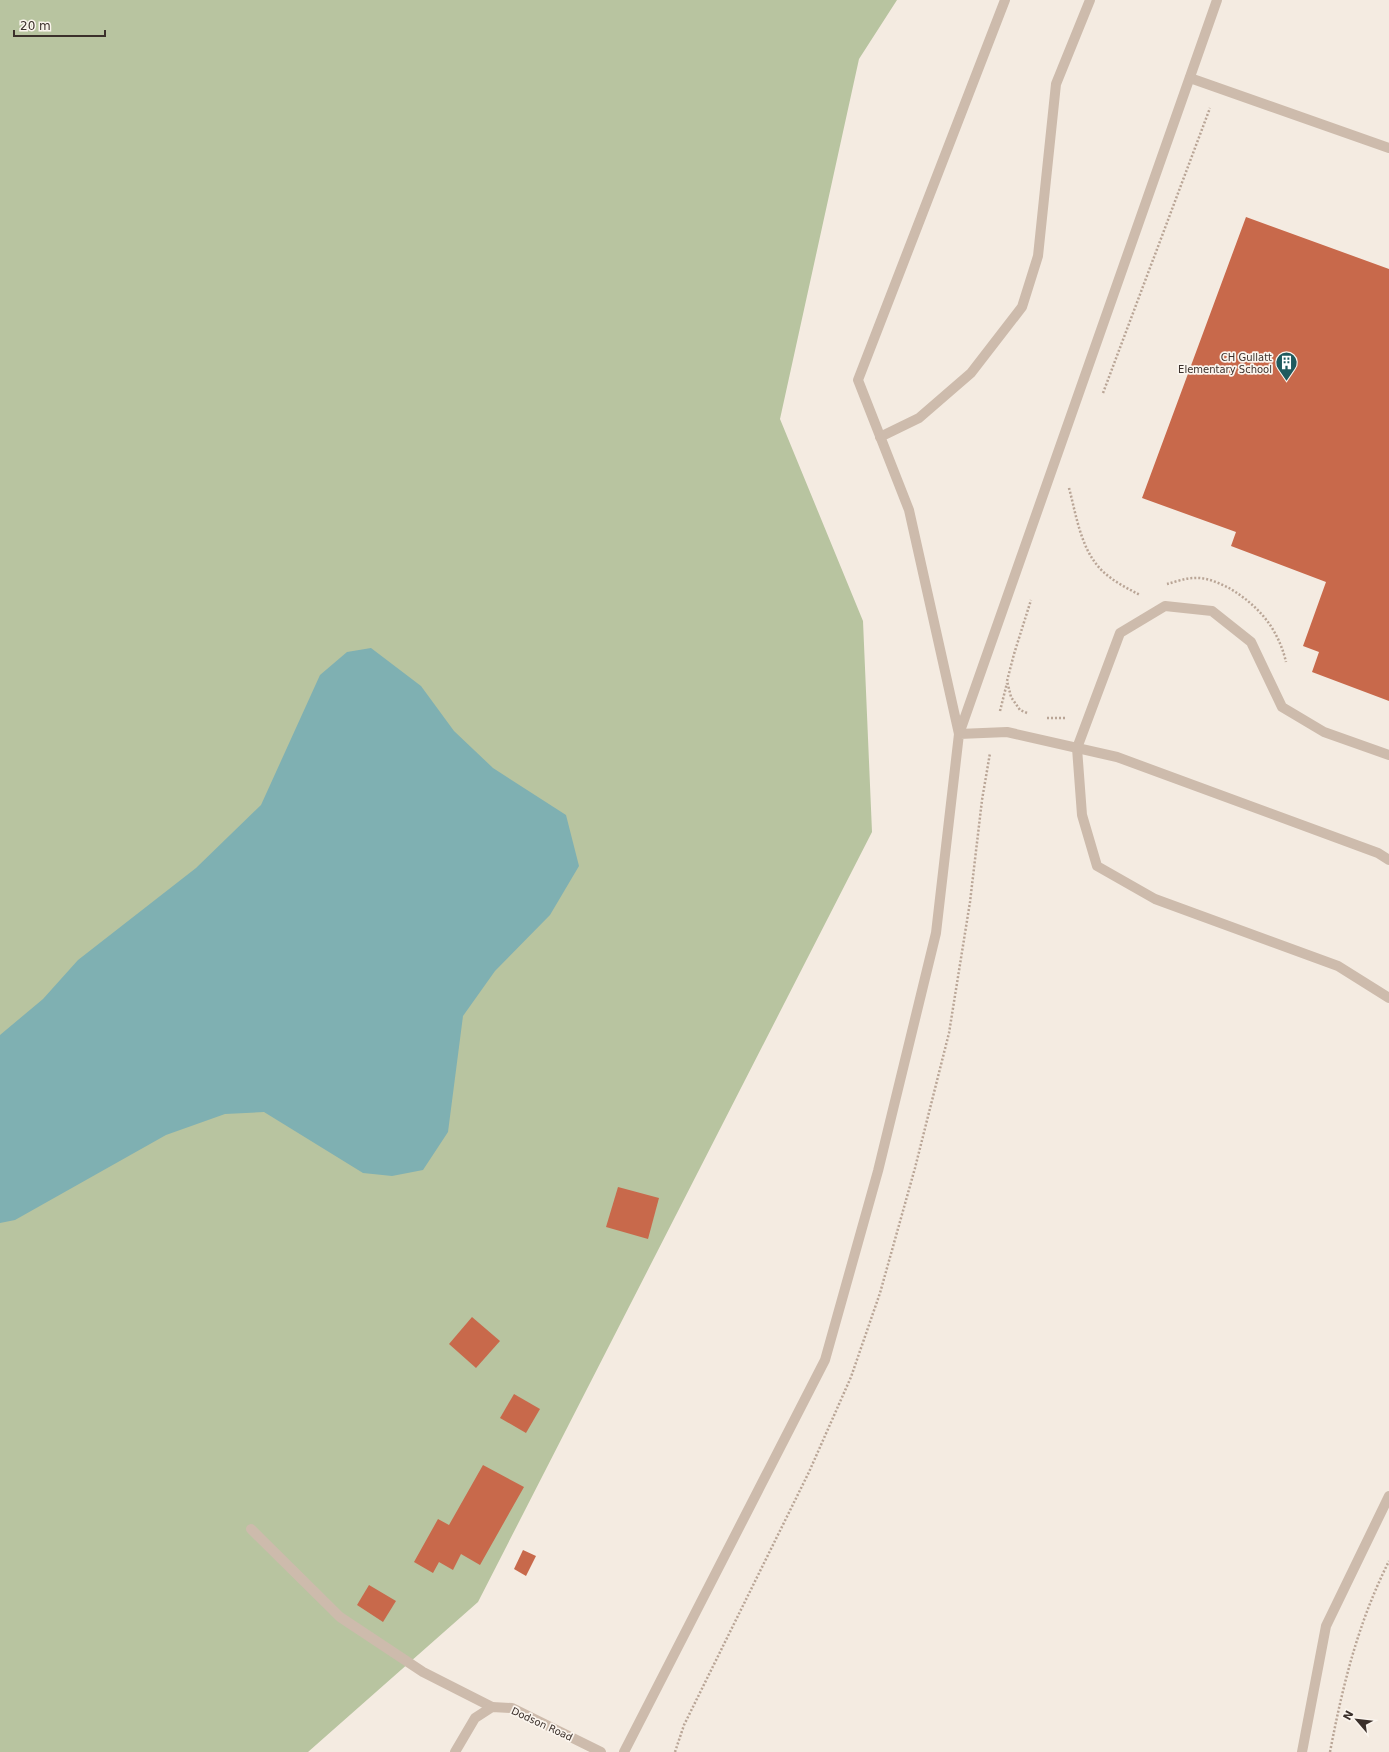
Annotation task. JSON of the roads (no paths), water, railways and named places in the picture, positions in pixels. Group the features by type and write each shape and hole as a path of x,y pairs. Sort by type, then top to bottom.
{"street":[{"path":"959,734 909,510 858,380 1005,0"},
{"path":"880,437 919,418 971,373 1022,307 1038,256 1056,84 1090,0"},
{"path":"624,1752 825,1360 878,1171 936,933 959,734 1217,0"},
{"path":"1190,78 1389,148"},
{"path":"1389,755 1324,732 1282,707 1251,642 1212,611 1164,606 1120,633 1076,748 1082,815 1097,866 1155,899 1338,966 1389,998"},
{"path":"959,734 1007,732 1117,757 1378,853 1389,860"},
{"path":"1302,1752 1326,1626 1389,1496"},
{"path":"251,1529 340,1617 423,1672 492,1707"},
{"path":"455,1752 475,1718 492,1707"},
{"name":"Dodson Road","path":"492,1707 512,1708 601,1752"}],"water":[{"path":"371,648 421,686 454,731 493,768 566,815 579,866 550,915 495,971 463,1016 448,1132 423,1170 392,1176 363,1173 264,1112 225,1114 166,1135 15,1220 0,1223 0,1035 43,999 78,960 196,868 261,805 320,675 347,652"}],"place":[{"name":"CH Gullatt Elementary School","path":"1287,382"}]}
